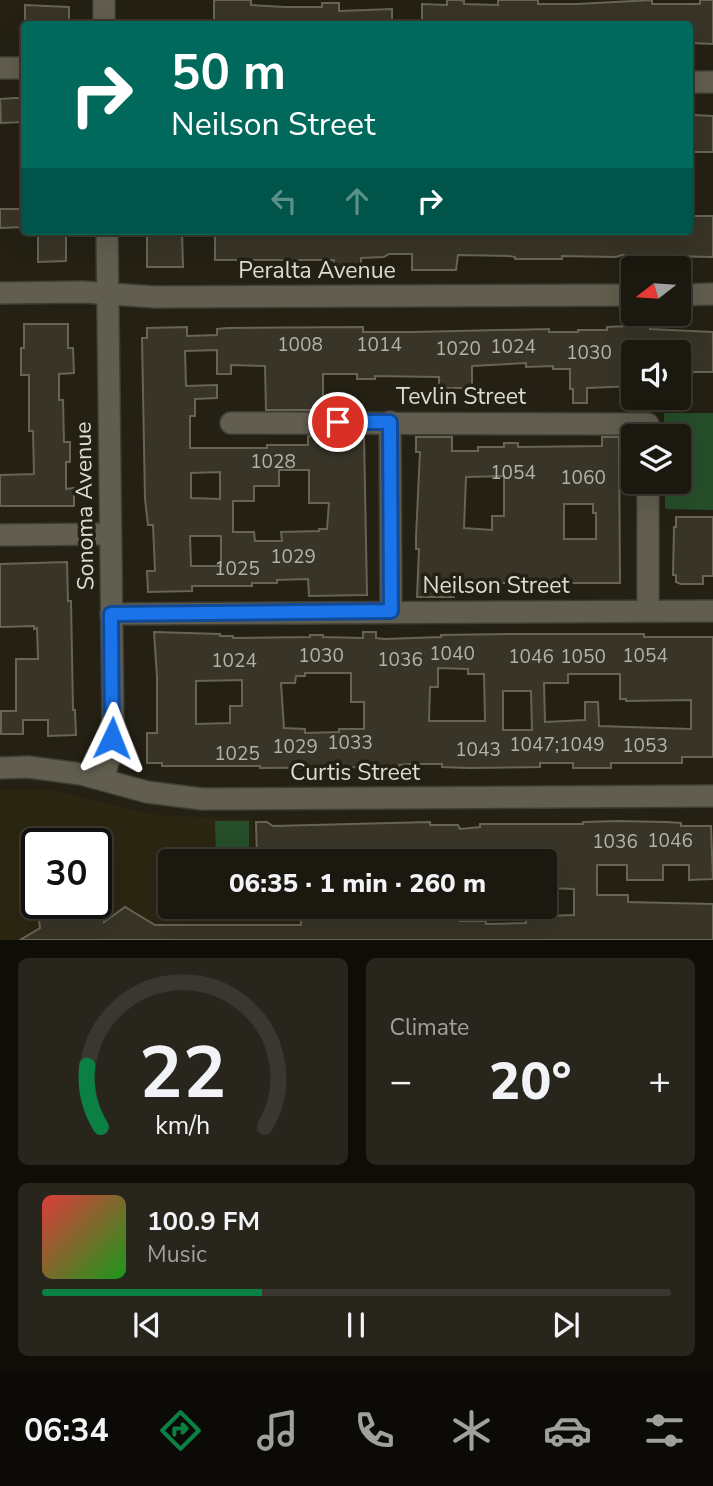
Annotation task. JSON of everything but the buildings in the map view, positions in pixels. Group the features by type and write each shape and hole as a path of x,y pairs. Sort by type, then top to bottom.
{"street":[{"path":"104,0 104,21"},
{"path":"0,68 21,68"},
{"path":"693,82 713,82"},
{"name":"Sonoma Avenue","path":"103,780 113,724 107,235"},
{"name":"Peralta Avenue","path":"0,293 108,293 155,297 621,295"},
{"path":"691,295 713,294"},
{"path":"390,422 391,611"},
{"name":"Tevlin Street","path":"231,423 390,422 621,429"},
{"path":"648,494 649,611"},
{"path":"0,535 110,534"},
{"name":"Neilson Street","path":"111,614 713,611"},
{"name":"Curtis Street","path":"0,768 80,774 147,792 202,799 713,796"}],"shaded area":[{"path":"0,790 52,790 155,815 253,819 254,849 158,849 158,919 325,919 326,940 0,940"}],"green space":[{"path":"664,413 713,413 713,510 665,509 665,494 691,494 691,424 664,424"},
{"path":"215,821 249,821 249,849 216,849"}],"route":[{"path":"112,738 111,614 391,611 390,422 338,422"}]}
